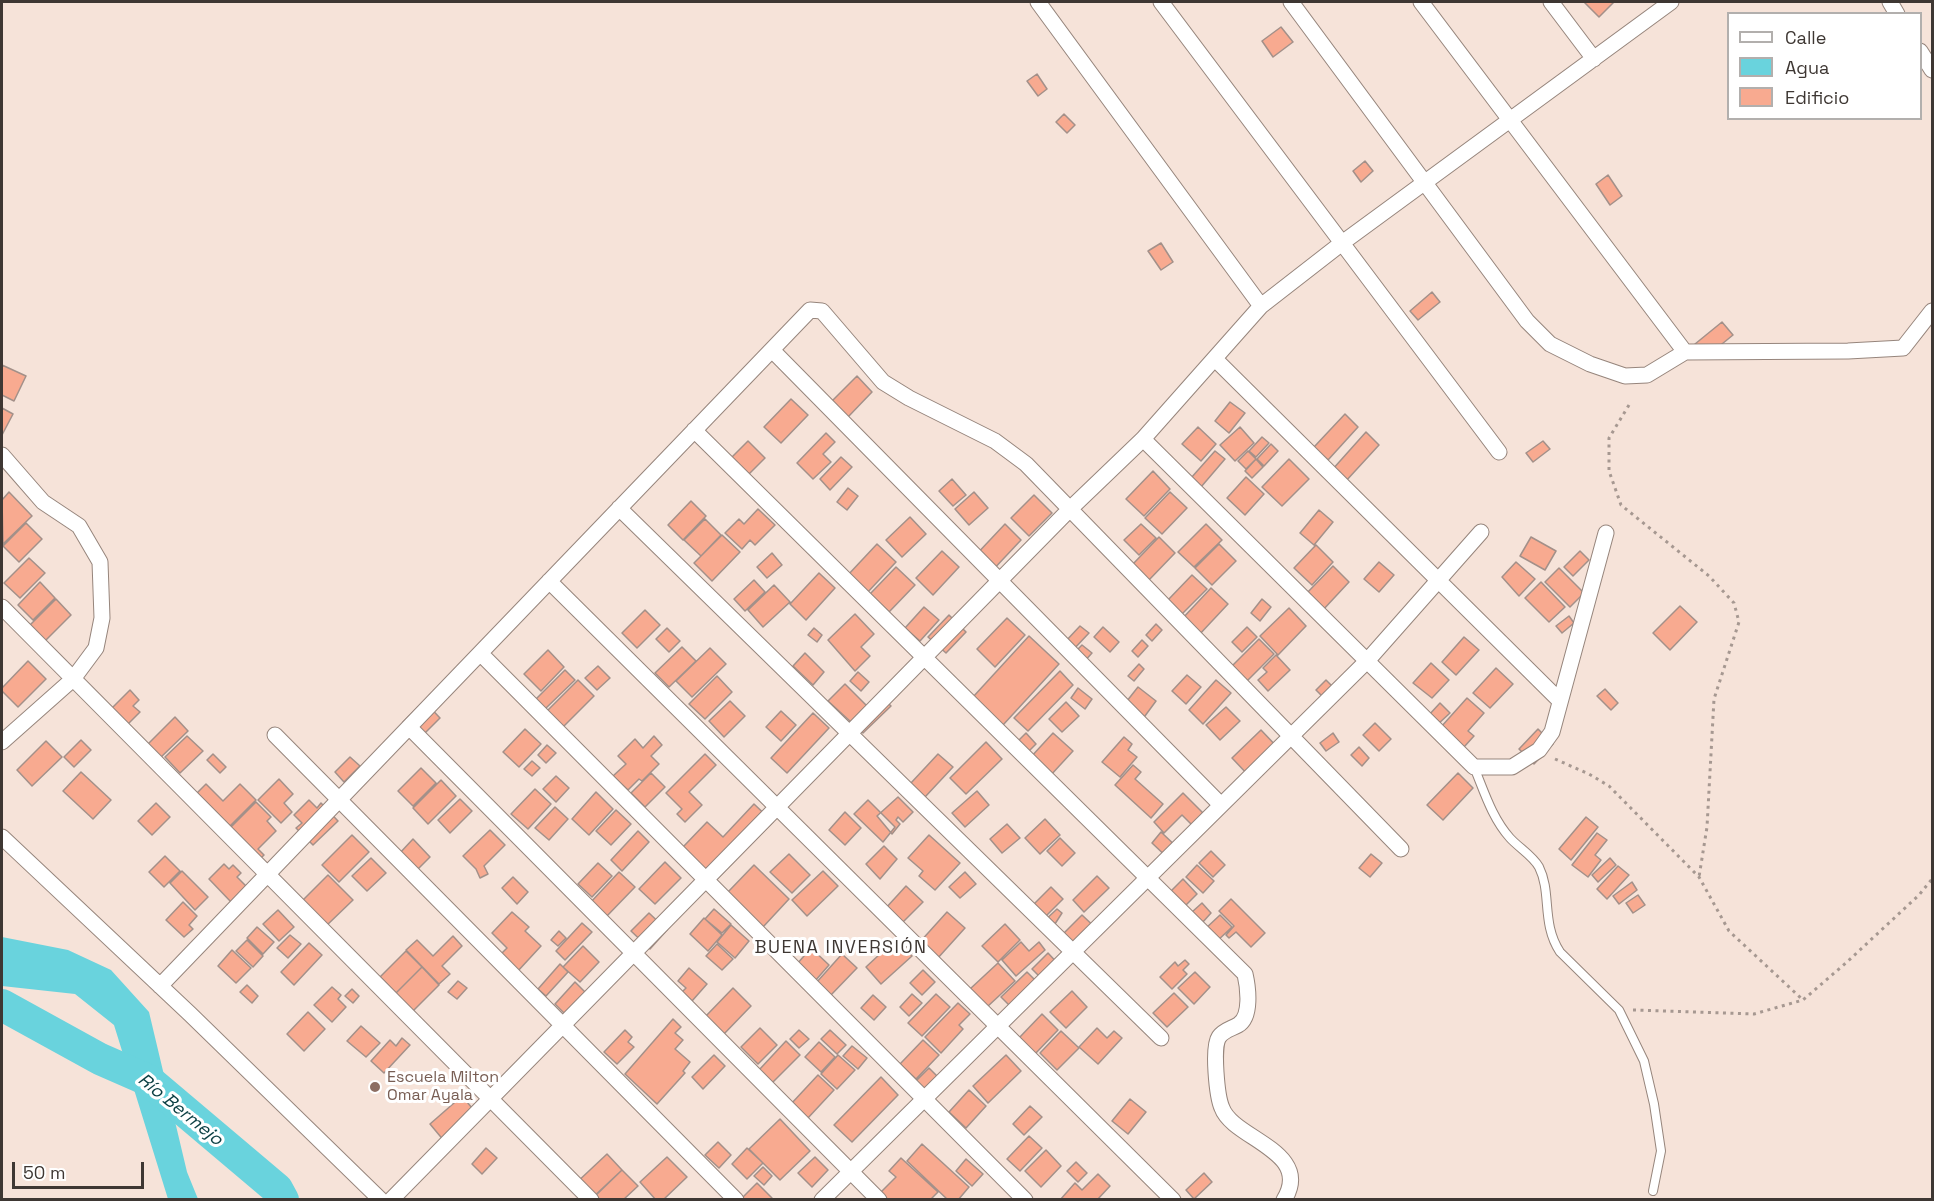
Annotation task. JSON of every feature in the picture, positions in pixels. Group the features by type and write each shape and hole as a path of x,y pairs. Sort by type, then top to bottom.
{"street":[{"path":"1038,2 1261,306"},
{"path":"1161,2 1499,452"},
{"path":"1291,2 1527,321 1550,344 1590,364 1625,376 1647,375 1685,352 1848,351 1903,348 1932,311"},
{"path":"1421,2 1685,352"},
{"path":"1551,2 1593,59"},
{"path":"391,1200 1070,509 1143,439 1261,306 1342,243 1671,2"},
{"path":"1922,54 1932,70"},
{"path":"160,986 810,310 822,311 883,382 909,398 995,441 1026,464 1401,849"},
{"path":"772,350 1221,806"},
{"path":"1215,358 1560,701"},
{"path":"694,430 1245,974 1249,994 1245,1017 1240,1024 1225,1031 1218,1038 1214,1052 1221,1106 1225,1116 1275,1151 1286,1164 1290,1176 1288,1193 1284,1200"},
{"path":"1143,439 1474,767 1512,767 1539,750 1552,732 1605,532"},
{"path":"2,455 43,502 79,526 100,562 102,618 96,648 73,679 2,742"},
{"path":"620,508 1161,1038"},
{"path":"822,1200 1367,661 1481,532"},
{"path":"549,581 1173,1200"},
{"path":"2,607 591,1200"},
{"path":"480,653 1025,1200"},
{"path":"409,727 879,1200"},
{"path":"275,735 736,1200"},
{"path":"2,837 381,1200"}],"lane":[{"path":"1474,767 1493,814 1508,837 1539,866 1552,940 1560,952 1619,1010 1644,1061 1654,1104 1661,1151 1653,1191"}],"path":[{"path":"1629,405 1609,438 1609,471 1621,505 1709,576 1734,603 1739,622 1714,699 1707,827 1699,877"},
{"path":"1555,759 1609,786 1699,877 1729,931 1803,1000"},
{"path":"1619,1010 1754,1014 1803,1000 1919,896 1932,879"}],"water":[{"path":"2,937 68,950 111,970 149,1012 187,1172 198,1199 168,1199 114,1025 75,994 2,986"}],"building":[{"path":"1584,2 1614,2 1599,17"},
{"path":"1281,27 1293,42 1273,57 1262,41"},
{"path":"1037,74 1047,89 1038,96 1027,81"},
{"path":"1064,114 1075,125 1067,133 1056,122"},
{"path":"1365,161 1373,171 1361,182 1353,171"},
{"path":"1608,175 1622,196 1610,205 1596,184"},
{"path":"1161,243 1173,262 1161,270 1148,251"},
{"path":"1432,292 1440,302 1418,320 1410,311"},
{"path":"1722,322 1733,335 1706,357 1695,344"},
{"path":"2,365 26,376 14,401 2,395"},
{"path":"857,376 872,392 848,417 832,401"},
{"path":"791,399 808,415 781,443 764,427"},
{"path":"1230,402 1245,413 1229,433 1215,421"},
{"path":"2,408 13,414 2,435"},
{"path":"1345,414 1358,427 1328,460 1314,447"},
{"path":"1198,427 1216,444 1201,461 1182,444"},
{"path":"1240,427 1254,443 1235,461 1220,445"},
{"path":"1366,432 1379,445 1345,482 1332,470"},
{"path":"826,433 835,442 823,454 831,462 813,479 797,463"},
{"path":"1262,437 1269,443 1256,457 1249,451"},
{"path":"748,441 765,458 748,475 731,458"},
{"path":"1543,441 1550,449 1533,462 1526,453"},
{"path":"1271,444 1278,451 1264,466 1257,459"},
{"path":"1215,451 1225,459 1201,487 1191,478"},
{"path":"1248,451 1256,459 1246,469 1238,461"},
{"path":"841,457 852,467 830,490 820,479"},
{"path":"1256,459 1263,467 1252,478 1245,471"},
{"path":"1289,459 1309,479 1282,506 1262,487"},
{"path":"1153,471 1170,489 1144,516 1126,499"},
{"path":"1246,477 1264,494 1245,515 1227,498"},
{"path":"952,479 966,495 953,506 939,491"},
{"path":"848,488 858,496 847,510 837,502"},
{"path":"9,492 32,516 3,544 2,500"},
{"path":"974,492 988,508 969,525 955,509"},
{"path":"1170,492 1187,508 1162,534 1145,518"},
{"path":"1034,495 1052,513 1029,536 1011,518"},
{"path":"691,501 706,516 683,540 668,525"},
{"path":"758,509 775,525 755,545 750,540 742,549 725,533 739,519 744,524"},
{"path":"1319,510 1333,522 1314,545 1300,533"},
{"path":"910,517 926,534 902,557 886,540"},
{"path":"705,519 721,535 701,556 684,540"},
{"path":"26,523 42,539 19,562 3,546"},
{"path":"1005,524 1021,540 990,573 973,558"},
{"path":"1141,524 1156,538 1139,555 1124,540"},
{"path":"1206,524 1222,540 1194,567 1178,552"},
{"path":"722,535 740,552 712,581 694,563"},
{"path":"1159,537 1175,553 1148,581 1132,565"},
{"path":"1531,537 1556,551 1545,570 1520,556"},
{"path":"877,544 896,562 866,594 847,576"},
{"path":"1219,544 1236,561 1212,585 1195,568"},
{"path":"1316,545 1333,562 1312,585 1294,568"},
{"path":"942,551 959,567 933,595 916,578"},
{"path":"1580,551 1589,560 1573,576 1564,567"},
{"path":"772,553 782,565 767,578 757,567"},
{"path":"29,558 45,573 20,598 4,583"},
{"path":"1379,562 1394,575 1379,592 1364,579"},
{"path":"1516,562 1535,579 1519,596 1502,577"},
{"path":"1333,566 1349,582 1322,611 1305,595"},
{"path":"896,567 915,585 889,612 870,594"},
{"path":"1559,568 1584,593 1570,607 1545,582"},
{"path":"819,573 835,588 806,620 790,604"},
{"path":"1192,575 1207,589 1181,615 1167,601"},
{"path":"754,580 765,592 745,611 734,599"},
{"path":"40,582 55,598 33,620 18,605"},
{"path":"1541,582 1565,607 1549,622 1525,598"},
{"path":"774,585 790,602 763,627 748,610"},
{"path":"1211,588 1228,604 1198,636 1181,620"},
{"path":"56,599 71,615 44,642 28,627"},
{"path":"1262,599 1271,607 1260,621 1251,613"},
{"path":"1680,606 1697,622 1670,650 1653,633"},
{"path":"924,607 939,620 920,641 905,628"},
{"path":"1289,608 1306,626 1278,655 1260,636"},
{"path":"645,610 660,625 637,648 622,633"},
{"path":"855,614 874,634 861,647 870,656 855,671 828,640"},
{"path":"949,615 966,632 946,653 928,637"},
{"path":"1569,616 1574,623 1562,633 1556,626"},
{"path":"1007,618 1025,635 995,667 977,649"},
{"path":"1156,624 1162,630 1152,641 1146,635"},
{"path":"1080,626 1089,633 1072,651 1064,643"},
{"path":"1103,627 1119,642 1110,652 1094,637"},
{"path":"1247,627 1257,637 1242,652 1232,642"},
{"path":"667,628 680,641 669,652 656,639"},
{"path":"814,628 822,635 817,642 808,635"},
{"path":"1029,636 1059,664 1003,725 973,697"},
{"path":"1464,637 1479,650 1456,675 1442,662"},
{"path":"1259,639 1274,654 1246,682 1231,667"},
{"path":"1142,640 1148,646 1138,657 1132,651"},
{"path":"1082,645 1092,653 1083,663 1073,654"},
{"path":"682,647 696,661 669,687 655,673"},
{"path":"710,648 726,664 692,697 676,681"},
{"path":"548,650 564,667 541,691 524,674"},
{"path":"805,653 824,672 813,685 793,666"},
{"path":"1276,655 1290,670 1268,691 1258,680 1267,672 1263,668"},
{"path":"28,661 46,679 18,707 2,691 2,688"},
{"path":"1431,663 1449,680 1432,698 1413,683"},
{"path":"1139,664 1144,669 1134,681 1128,676"},
{"path":"598,666 610,678 597,690 585,678"},
{"path":"1496,668 1513,684 1490,708 1473,693"},
{"path":"565,670 575,680 544,710 535,700"},
{"path":"1060,671 1073,685 1028,731 1014,718"},
{"path":"858,672 869,682 861,691 850,681"},
{"path":"1187,675 1201,687 1186,704 1172,691"},
{"path":"717,676 732,692 705,719 689,704"},
{"path":"578,680 594,696 561,729 545,713"},
{"path":"1216,680 1231,693 1203,724 1189,710"},
{"path":"1326,680 1337,691 1327,701 1316,690"},
{"path":"845,684 872,711 884,699 891,706 863,733 828,701"},
{"path":"1138,687 1156,701 1142,720 1123,706"},
{"path":"1078,688 1092,699 1085,709 1071,698"},
{"path":"1605,689 1618,703 1611,710 1597,696"},
{"path":"130,690 139,700 133,706 140,712 126,726 110,710"},
{"path":"1467,698 1484,713 1468,731 1474,736 1464,747 1441,727"},
{"path":"424,701 440,718 420,738 403,722"},
{"path":"730,701 745,716 724,737 709,721"},
{"path":"1066,702 1079,716 1062,732 1049,719"},
{"path":"1440,703 1450,713 1437,725 1428,716"},
{"path":"1226,707 1240,721 1220,740 1206,725"},
{"path":"781,711 796,725 781,741 766,727"},
{"path":"813,713 829,728 787,773 771,758"},
{"path":"175,717 188,731 158,760 145,747"},
{"path":"1375,723 1391,739 1379,751 1363,735"},
{"path":"525,729 541,744 519,767 503,752"},
{"path":"1538,729 1553,744 1534,764 1519,749"},
{"path":"1261,730 1280,750 1251,778 1232,758"},
{"path":"1026,733 1036,744 1028,752 1018,741"},
{"path":"1053,733 1073,751 1050,776 1030,758"},
{"path":"1333,733 1339,742 1326,751 1320,743"},
{"path":"187,736 203,751 180,773 165,757"},
{"path":"654,736 662,745 651,756 659,764 642,781 639,779 628,790 613,776 626,764 618,756 635,739 643,748"},
{"path":"1124,737 1132,744 1128,750 1137,757 1120,777 1102,762"},
{"path":"81,740 91,750 74,767 64,757"},
{"path":"46,741 62,757 32,786 17,770"},
{"path":"986,742 1002,759 966,794 950,778"},
{"path":"547,745 556,753 546,763 538,755"},
{"path":"1359,747 1369,758 1362,766 1351,755"},
{"path":"213,754 226,767 220,773 207,760"},
{"path":"705,754 716,765 689,792 702,805 685,822 677,814 682,809 666,793"},
{"path":"938,754 953,767 925,797 910,784"},
{"path":"350,757 360,766 344,782 335,772"},
{"path":"532,761 540,768 532,776 524,769"},
{"path":"1133,765 1141,772 1135,779 1163,804 1151,818 1115,785"},
{"path":"421,768 436,783 413,806 398,791"},
{"path":"81,772 111,800 93,819 63,791"},
{"path":"651,773 665,787 645,807 631,793"},
{"path":"1458,773 1473,788 1443,820 1427,805"},
{"path":"556,776 569,788 556,802 543,789"},
{"path":"279,779 293,794 284,803 292,812 281,823 258,800"},
{"path":"441,780 456,796 428,824 413,808"},
{"path":"206,784 223,801 240,784 256,800 230,826 197,793"},
{"path":"535,789 551,804 528,829 511,814"},
{"path":"977,791 989,805 965,827 952,813"},
{"path":"596,792 613,809 589,835 572,819"},
{"path":"1183,793 1209,819 1197,830 1182,815 1164,833 1154,822"},
{"path":"898,797 913,812 903,822 898,817 896,820 900,824 892,834 877,816"},
{"path":"460,799 472,811 450,833 438,820"},
{"path":"309,800 317,808 321,803 338,821 313,845 296,828 302,823 294,815"},
{"path":"868,800 895,827 883,842 854,814"},
{"path":"256,802 271,817 267,821 276,831 258,849 264,855 258,861 227,831"},
{"path":"156,803 170,817 152,835 138,821"},
{"path":"754,804 773,822 716,880 683,847 707,822 723,837"},
{"path":"555,807 568,819 549,840 535,828"},
{"path":"616,810 631,824 611,845 596,831"},
{"path":"845,812 861,828 845,845 829,830"},
{"path":"1586,817 1598,827 1571,860 1559,849"},
{"path":"1045,819 1060,835 1040,854 1025,838"},
{"path":"1007,824 1020,838 1002,853 990,839"},
{"path":"490,830 505,845 484,866 488,874 480,878 476,869 463,856"},
{"path":"638,831 649,842 622,871 611,860"},
{"path":"1161,832 1180,850 1171,861 1152,843"},
{"path":"1597,833 1607,840 1595,855 1601,860 1588,877 1572,865"},
{"path":"352,835 369,852 339,882 322,865"},
{"path":"929,835 960,863 935,890 919,876 923,871 908,858"},
{"path":"1060,838 1075,853 1062,866 1047,851"},
{"path":"413,839 430,857 415,872 398,855"},
{"path":"884,846 897,859 880,879 866,864"},
{"path":"1211,851 1225,865 1213,877 1199,863"},
{"path":"789,854 810,875 792,893 770,872"},
{"path":"1371,854 1382,863 1370,877 1359,868"},
{"path":"165,856 180,871 164,887 149,872"},
{"path":"371,858 386,873 367,891 352,876"},
{"path":"1610,858 1616,865 1598,882 1592,875"},
{"path":"665,862 681,878 655,904 639,889"},
{"path":"598,863 612,876 592,897 578,884"},
{"path":"224,864 229,869 233,865 241,873 237,877 248,888 232,903 209,879"},
{"path":"754,865 789,899 763,927 727,893"},
{"path":"1197,865 1214,881 1203,893 1186,877"},
{"path":"1618,866 1629,875 1607,899 1597,889"},
{"path":"182,871 208,897 195,910 170,883"},
{"path":"823,871 838,886 807,916 792,900"},
{"path":"619,872 635,887 605,918 590,903"},
{"path":"965,872 976,884 960,898 949,887"},
{"path":"328,875 353,900 325,927 301,902"},
{"path":"1097,876 1109,888 1084,912 1073,900"},
{"path":"513,877 528,892 517,904 502,888"},
{"path":"1183,879 1197,894 1184,907 1170,892"},
{"path":"1632,882 1637,890 1619,904 1613,896"},
{"path":"906,886 923,902 903,922 885,909"},
{"path":"1051,887 1063,899 1046,916 1034,904"},
{"path":"1638,895 1645,905 1633,913 1626,903"},
{"path":"1231,899 1265,933 1251,947 1236,932 1229,938 1226,935 1234,926 1219,911"},
{"path":"183,902 197,916 189,925 193,929 184,937 166,920"},
{"path":"1202,903 1211,913 1202,923 1192,912"},
{"path":"714,909 731,924 722,933 705,919"},
{"path":"1057,909 1062,913 1053,927 1043,922"},
{"path":"278,910 294,927 279,941 263,924"},
{"path":"512,912 529,927 525,931 541,946 517,972 500,955 507,948 492,933"},
{"path":"947,912 965,928 937,959 919,943"},
{"path":"649,913 667,930 650,949 631,931"},
{"path":"1082,915 1101,933 1080,955 1061,936"},
{"path":"1220,915 1232,927 1215,943 1204,930"},
{"path":"704,918 722,935 708,951 690,934"},
{"path":"582,923 592,932 565,960 556,951"},
{"path":"1005,924 1020,940 998,962 982,946"},
{"path":"731,925 749,941 735,958 717,942"},
{"path":"257,927 274,942 263,954 247,938"},
{"path":"559,931 566,938 558,946 551,940"},
{"path":"290,935 301,944 288,958 277,948"},
{"path":"453,936 462,946 442,966 450,974 439,984 406,950 417,940 433,956"},
{"path":"896,939 912,956 881,984 866,967"},
{"path":"247,940 263,956 253,967 236,951"},
{"path":"1021,942 1029,951 1039,942 1045,950 1016,976 1002,960"},
{"path":"309,943 322,955 294,985 281,972"},
{"path":"717,944 733,959 722,970 706,956"},
{"path":"583,946 599,962 580,982 563,967"},
{"path":"811,948 829,965 815,981 797,964"},
{"path":"232,950 251,968 236,983 218,966"},
{"path":"406,951 422,967 396,993 380,977"},
{"path":"1048,953 1062,968 1047,984 1032,969"},
{"path":"842,954 857,968 830,996 816,983"},
{"path":"1185,960 1189,964 1183,970 1187,974 1172,989 1160,977 1175,962 1178,966"},
{"path":"998,963 1015,981 987,1007 970,989"},
{"path":"560,964 568,972 546,996 538,989"},
{"path":"422,967 439,985 413,1011 395,994"},
{"path":"689,968 707,984 692,1001 682,992 686,988 678,981"},
{"path":"923,970 935,982 922,995 910,983"},
{"path":"1027,972 1043,988 1017,1013 1001,997"},
{"path":"1195,972 1210,987 1194,1004 1178,988"},
{"path":"458,981 467,988 457,999 448,992"},
{"path":"575,982 591,998 571,1020 555,1004"},
{"path":"247,985 258,996 252,1003 240,992"},
{"path":"332,987 341,995 338,999 346,1007 332,1022 314,1005"},
{"path":"733,988 751,1006 722,1036 704,1018"},
{"path":"352,989 359,996 353,1003 345,996"},
{"path":"1072,991 1087,1007 1066,1028 1050,1012"},
{"path":"1174,993 1188,1007 1167,1027 1153,1013"},
{"path":"912,994 922,1003 909,1016 900,1007"},
{"path":"936,994 950,1007 922,1036 908,1023"},
{"path":"873,995 886,1007 874,1020 861,1008"},
{"path":"958,1003 970,1014 959,1025 963,1029 941,1053 925,1037"},
{"path":"308,1012 325,1029 304,1051 287,1034"},
{"path":"1042,1014 1058,1030 1034,1055 1018,1039"},
{"path":"673,1019 681,1027 675,1033 683,1040 675,1049 690,1062 683,1071 685,1073 657,1104 625,1074"},
{"path":"361,1026 380,1043 366,1057 347,1041"},
{"path":"760,1028 777,1045 758,1064 741,1047"},
{"path":"1097,1028 1107,1038 1114,1031 1122,1038 1098,1064 1079,1047"},
{"path":"625,1030 632,1037 628,1042 634,1047 617,1064 604,1052"},
{"path":"799,1030 809,1039 799,1048 790,1039"},
{"path":"830,1030 846,1045 837,1054 821,1039"},
{"path":"1061,1031 1079,1048 1057,1070 1040,1053"},
{"path":"402,1038 410,1045 384,1073 371,1061 390,1040 396,1046"},
{"path":"923,1040 939,1055 916,1079 900,1064"},
{"path":"786,1041 800,1055 772,1083 759,1070"},
{"path":"819,1042 835,1057 821,1072 805,1057"},
{"path":"852,1046 867,1058 858,1069 843,1056"},
{"path":"714,1055 725,1066 703,1089 692,1077"},
{"path":"838,1055 855,1070 837,1089 821,1074"},
{"path":"1006,1055 1021,1071 988,1103 973,1086"},
{"path":"929,1068 939,1078 925,1093 915,1082"},
{"path":"818,1075 834,1090 807,1119 791,1104"},
{"path":"881,1077 898,1095 852,1142 834,1125"},
{"path":"969,1090 986,1106 966,1128 949,1112"},
{"path":"462,1096 477,1114 445,1142 430,1124"},
{"path":"1130,1099 1146,1112 1128,1134 1112,1121"},
{"path":"1030,1106 1042,1117 1024,1135 1013,1124"},
{"path":"780,1119 810,1151 780,1180 749,1149"},
{"path":"1029,1136 1042,1148 1020,1171 1007,1159"},
{"path":"718,1142 731,1155 719,1168 705,1155"},
{"path":"922,1144 969,1187 958,1200 948,1200 907,1161"},
{"path":"486,1148 497,1158 482,1174 472,1164"},
{"path":"747,1148 763,1163 747,1179 732,1164"},
{"path":"1046,1150 1061,1166 1041,1187 1025,1171"},
{"path":"607,1154 622,1170 590,1200 574,1185"},
{"path":"667,1157 687,1177 663,1200 656,1200 640,1182"},
{"path":"815,1157 828,1170 812,1187 798,1173"},
{"path":"901,1158 938,1192 930,1200 887,1200 880,1193 896,1177 889,1171"},
{"path":"966,1159 983,1174 972,1186 956,1171"},
{"path":"1076,1162 1087,1173 1078,1182 1067,1171"},
{"path":"763,1167 772,1176 764,1185 754,1176"},
{"path":"622,1170 638,1186 623,1200 591,1200"},
{"path":"1204,1173 1212,1182 1194,1199 1186,1190"},
{"path":"1098,1174 1110,1186 1097,1200 1060,1200 1075,1183 1082,1190"},
{"path":"757,1183 772,1198 771,1200 740,1200"}],"waterway":[{"name":"Río Bermejo","path":"2,1005 100,1059 148,1080 277,1189 283,1200"}],"place":[{"name":"Escuela Milton Omar Ayala","path":"375,1087"}],"district":[{"name":"BUENA INVERSIÓN","path":"841,948"}]}
